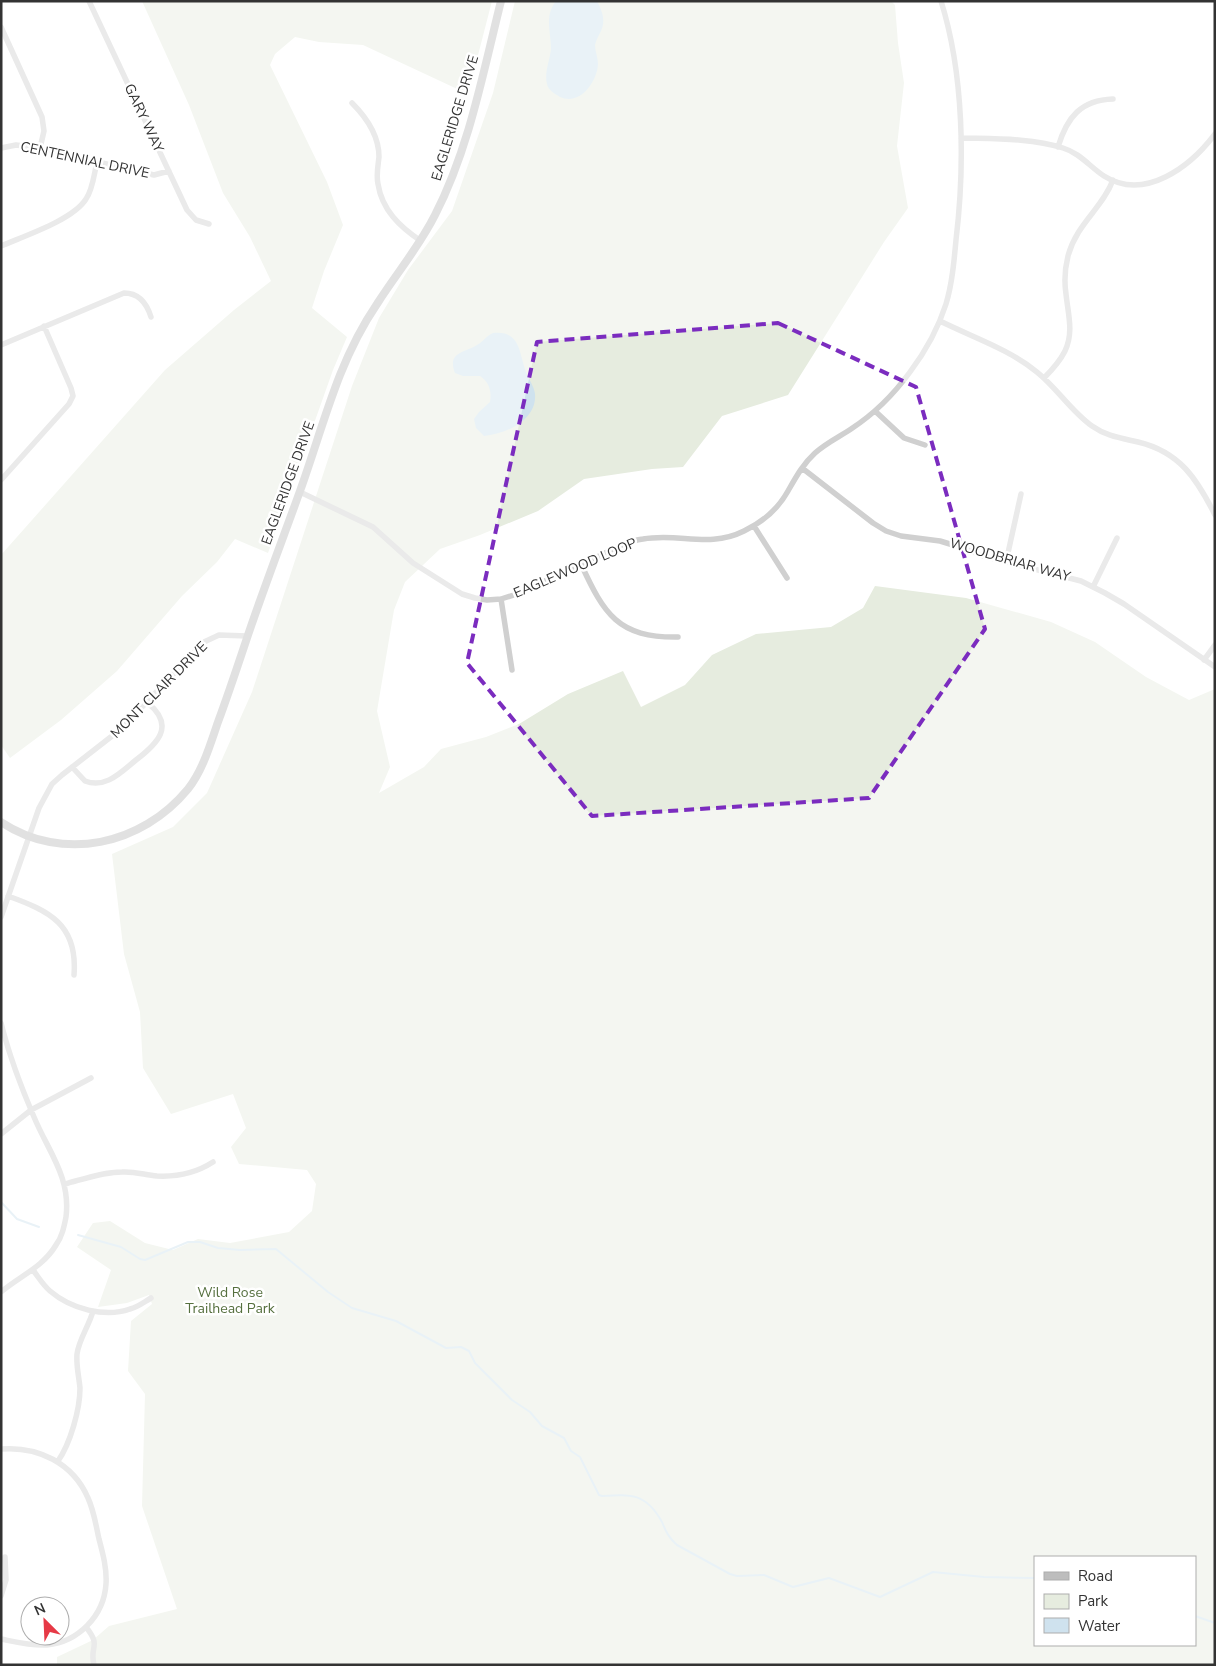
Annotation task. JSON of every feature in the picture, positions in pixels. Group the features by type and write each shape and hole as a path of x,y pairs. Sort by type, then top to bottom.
{"main road":[{"name":"EAGLERIDGE DRIVE","path":"1,822 29,836 60,844 84,845 103,842 140,829 173,805 192,783 209,750 247,636 349,353 376,304 421,241 443,199 457,165 501,1"}],"street":[{"name":"GARY WAY","path":"89,1 191,216 202,223 209,224"},
{"name":"EAGLEWOOD LOOP","path":"300,492 373,526 401,553 456,591 475,598 501,599 523,591 625,544 642,539 661,537 710,540 734,536 763,520 778,506 802,468 823,446 855,426 874,411 894,391 924,352 940,321 948,295 954,263 961,193 961,138 955,63 950,32 941,1"},
{"path":"1,27 40,110 44,124 40,148"},
{"path":"1058,147 1064,129 1077,112 1094,101 1113,99"},
{"path":"352,103 369,121 376,138 378,156 377,178 384,202 398,223 421,241"},
{"path":"961,138 1010,140 1058,147 1078,155 1104,176 1113,180 1141,184 1165,178 1178,170 1215,134"},
{"name":"CENTENNIAL DRIVE","path":"1,148 22,145 40,148 154,175 169,171"},
{"path":"1,246 61,220 78,208 88,196 97,162"},
{"path":"1044,378 1063,355 1070,335 1070,318 1065,284 1066,265 1071,248 1084,222 1108,193 1113,180"},
{"path":"1,345 124,292 135,294 142,300 151,317"},
{"path":"940,321 1010,354 1044,378 1092,426 1114,437 1159,449 1184,466 1197,481 1215,515"},
{"path":"1,480 73,396 44,326"},
{"path":"874,411 904,438 924,445"},
{"name":"WOODBRIAR WAY","path":"802,468 886,531 901,536 940,541 983,556 1071,577 1094,586 1124,604 1215,667"},
{"path":"1006,562 1022,494"},
{"path":"754,526 787,578"},
{"path":"1094,586 1116,538"},
{"path":"581,564 601,604 619,622 644,635 678,637"},
{"path":"501,599 512,670"},
{"name":"MONT CLAIR DRIVE","path":"1,917 39,808 47,791 56,780 121,730 204,642 219,635 247,636"},
{"path":"1204,660 1215,645"},
{"path":"72,767 85,781 101,783 114,778 151,748 160,736 162,726 158,712 148,703"},
{"path":"8,896 43,910 58,922 72,946 75,962 74,975"},
{"path":"1,1023 31,1110 60,1169 65,1184 66,1212 61,1235 53,1251 34,1270 1,1292"},
{"path":"1,1134 31,1110 92,1078"},
{"path":"65,1184 115,1172 165,1176 188,1173 197,1171 213,1162"},
{"path":"34,1270 42,1283 58,1297 93,1311 106,1313 123,1311 151,1298"},
{"path":"58,1461 66,1447 78,1403 80,1391 77,1354 80,1341 93,1311"},
{"path":"1,1449 28,1450 58,1461 75,1478 88,1498 103,1553 106,1574 105,1591 98,1610 86,1627 71,1638 46,1645 1,1639"},
{"path":"1,1596 6,1580 5,1557"},
{"path":"86,1627 95,1640 92,1654 94,1665"}],"highlighted area":[{"path":"778,323 916,387 985,629 869,798 592,816 467,663 537,342"}],"green space":[{"path":"142,1 492,1 468,94 363,45 319,42 295,37 275,54 270,65 327,182 343,225 324,271 312,308 347,337 333,370 268,553 235,539 217,562 182,596 117,671 61,720 10,758 1,745 1,555 165,370 234,310 271,281 250,237 223,193 189,105"},
{"name":"Wild Rose Trailhead Park","path":"515,1 891,1 895,5 904,83 897,146 908,208 884,242 788,395 722,416 683,467 652,469 584,479 538,511 440,549 405,582 394,610 377,711 390,767 379,793 424,767 441,749 486,737 519,724 568,694 623,671 641,707 685,685 712,655 756,634 831,627 863,608 875,586 966,598 1051,622 1095,642 1146,677 1189,700 1215,689 1215,1665 57,1665 57,1657 93,1640 109,1626 177,1609 142,1506 145,1394 128,1371 131,1321 152,1304 149,1295 127,1303 98,1307 111,1270 77,1247 93,1223 110,1221 145,1243 173,1250 198,1239 230,1243 289,1232 312,1211 316,1184 307,1170 239,1164 231,1147 246,1128 233,1094 171,1114 143,1068 140,1012 124,954 112,854 173,827 207,793 252,692 352,386 379,318 408,270 452,211 493,93"}],"water":[{"path":"556,1 597,1 603,16 602,27 595,45 598,62 597,71 586,91 574,98 560,97 550,90 546,80 551,49 549,18"},
{"path":"493,333 509,335 514,339 535,394 531,411 526,418 510,429 484,436 476,428 474,419 490,402 491,394 489,387 480,376 463,376 455,373 453,361 458,354 479,344"}],"waterway":[{"path":"1,1202 17,1219 39,1227"},
{"path":"78,1235 121,1247 140,1259 145,1260 188,1242 200,1242 218,1248 240,1250 276,1249 328,1292 352,1308 396,1321 446,1348 461,1347 469,1351 475,1363 512,1400 530,1412 542,1426 564,1438 571,1451 580,1457 599,1495 630,1496 644,1501 656,1512 668,1535 677,1545 730,1574 737,1576 764,1575 793,1587 829,1578 880,1597 933,1572 984,1577 1034,1578"},
{"path":"1196,1616 1215,1623"}]}
